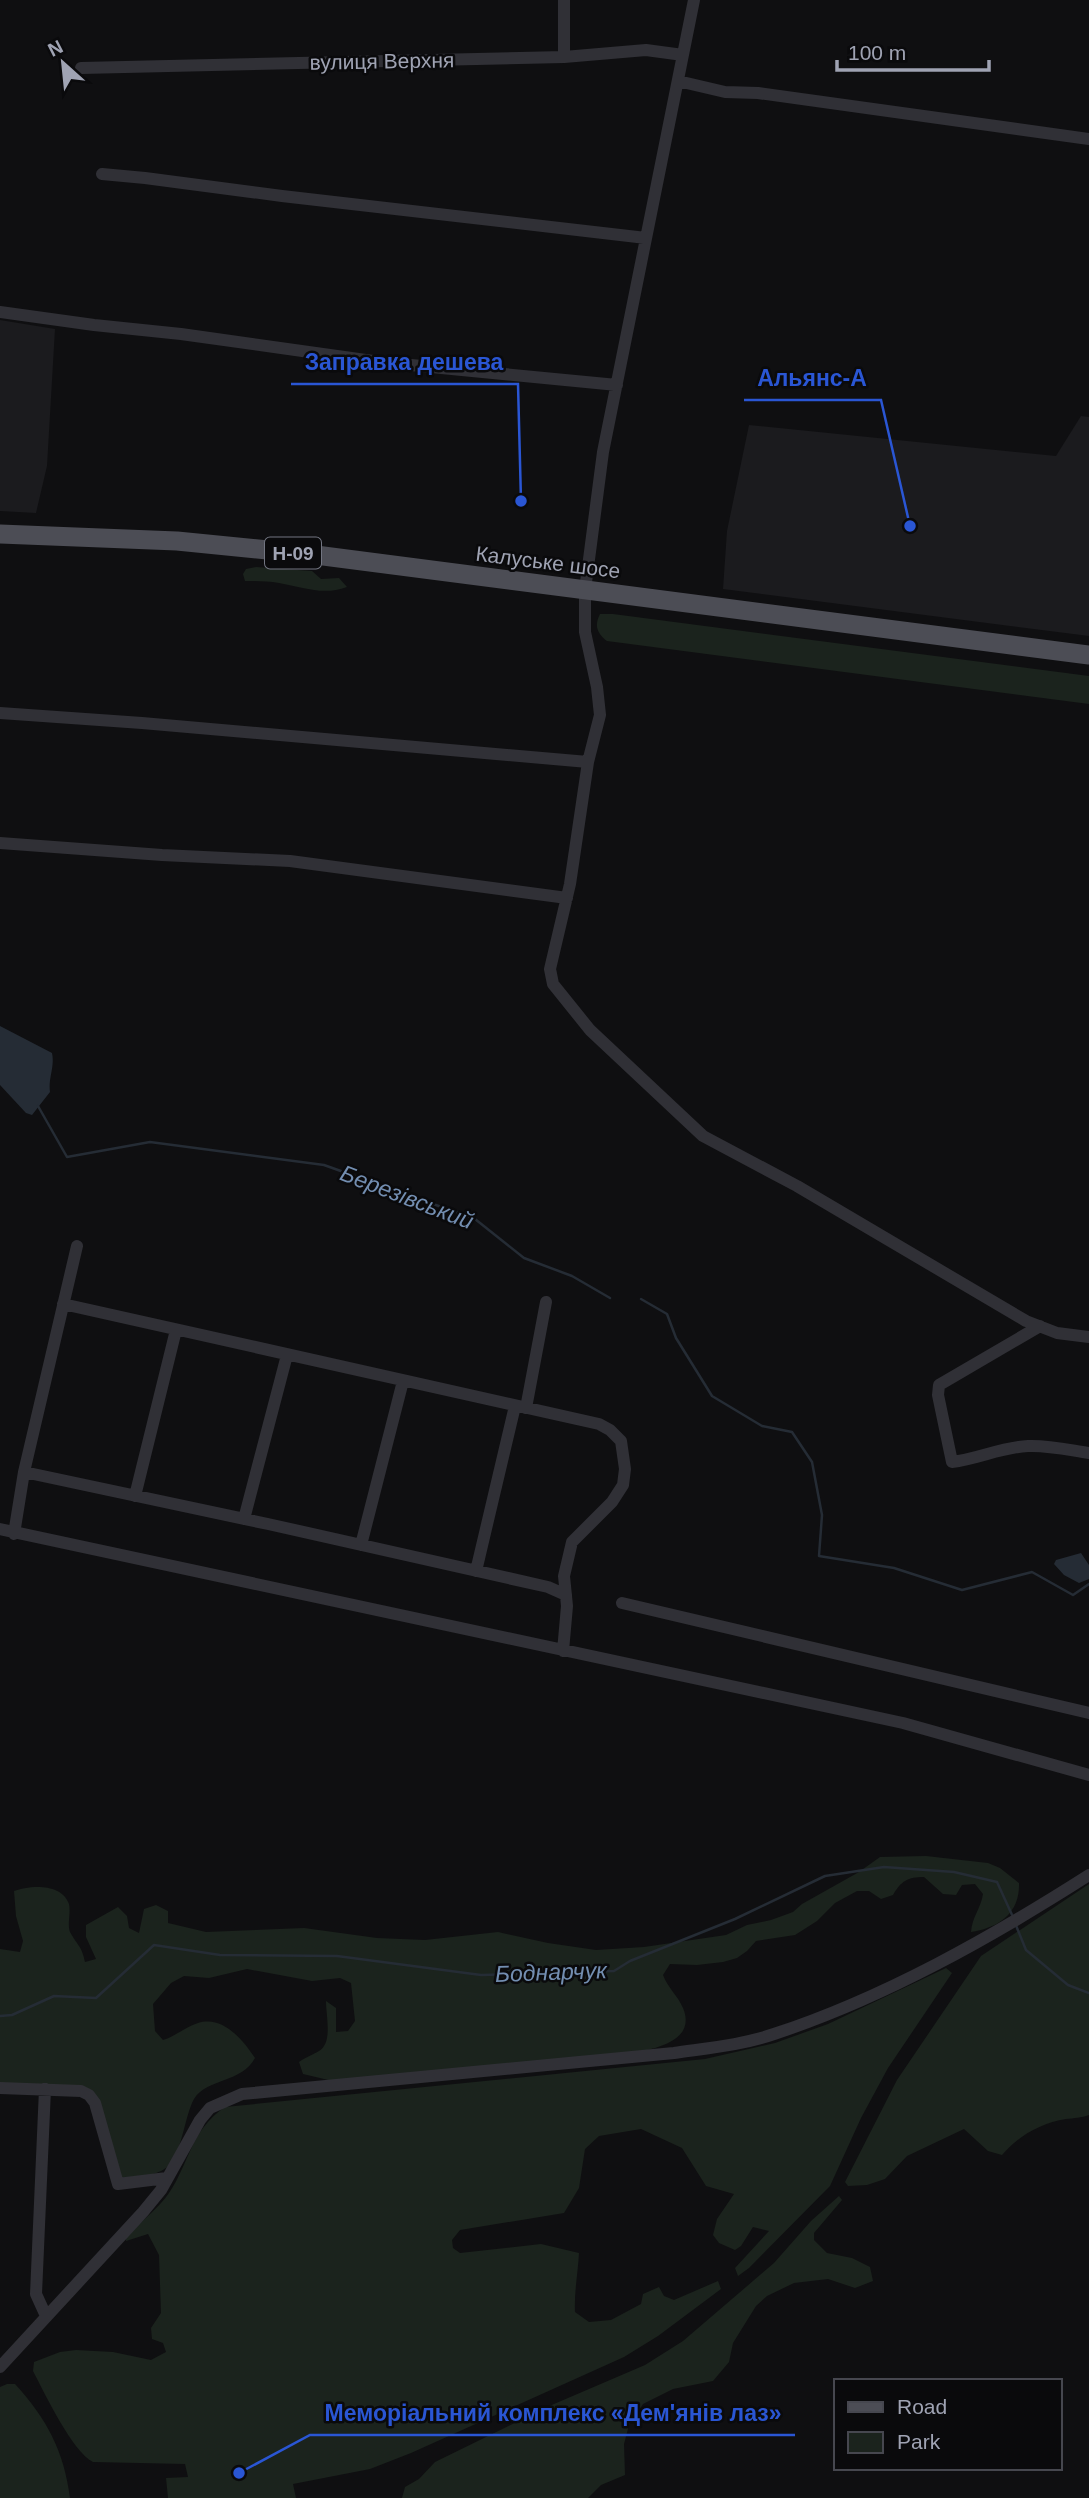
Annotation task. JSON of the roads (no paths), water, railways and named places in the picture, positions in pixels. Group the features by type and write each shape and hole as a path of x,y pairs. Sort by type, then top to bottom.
{"main road":[{"name":"Калуське шосе","path":"0,534 177,541 308,554 1089,655"}],"street":[{"path":"564,0 564,57"},
{"path":"694,0 603,452 585,590 585,632 600,715 588,762 567,898 550,969 553,984 590,1030 703,1136 797,1186 1026,1321 1057,1333 1089,1337"},
{"name":"вулиця Верхня","path":"81,68 564,57 646,50 683,55"},
{"path":"678,81 725,92 758,93 1089,139"},
{"path":"102,174 646,238"},
{"path":"0,312 380,362 617,385"},
{"path":"0,713 588,762"},
{"path":"0,843 290,861 567,898"},
{"path":"14,1534 24,1472 77,1246"},
{"path":"476,1571 521,1407 546,1302"},
{"path":"63,1304 599,1424 610,1430 621,1441 624,1454 623,1485 612,1502 572,1542 564,1576 566,1595 563,1651"},
{"path":"1040,1326 939,1385 938,1395 952,1462 973,1460 1007,1449 1030,1446 1089,1453"},
{"path":"135,1496 176,1330"},
{"path":"244,1519 287,1355"},
{"path":"362,1545 403,1381"},
{"path":"24,1472 548,1587 566,1595"},
{"path":"0,1530 903,1723 1089,1774"},
{"path":"622,1603 1089,1713"},
{"path":"0,2367 144,2212 210,2108 242,2094 674,2053 773,2035 842,2008 965,1950 1089,1875"},
{"path":"0,2088 81,2091 89,2095 95,2103 118,2184 167,2178"},
{"path":"45,2089 36,2294 46,2316"}],"waterway":[{"name":"Березівський","path":"38,1106 67,1157 150,1142 324,1165 475,1219 524,1258 572,1276 610,1298"},
{"name":"Березівський","path":"641,1299 667,1314 676,1338 712,1396 762,1426 792,1432 812,1462 822,1515 819,1556 894,1568 962,1590 1032,1572 1073,1595 1089,1584"},
{"name":"Боднарчук","path":"0,2016 12,2015 54,1996 96,1998 154,1945 220,1955 337,1956 481,1975 614,1971 630,1961 735,1919 825,1876 884,1867 954,1872 997,1882 1013,1917"},
{"name":"Боднарчук","path":"1015,1923 1026,1950 1068,1985 1089,1993"}],"place":[{"name":"Заправка дешева","path":"521,501"},
{"name":"Альянс-А","path":"910,526"},
{"name":"Меморіальний комплекс «Дем'янів лаз»","path":"239,2473"}]}
